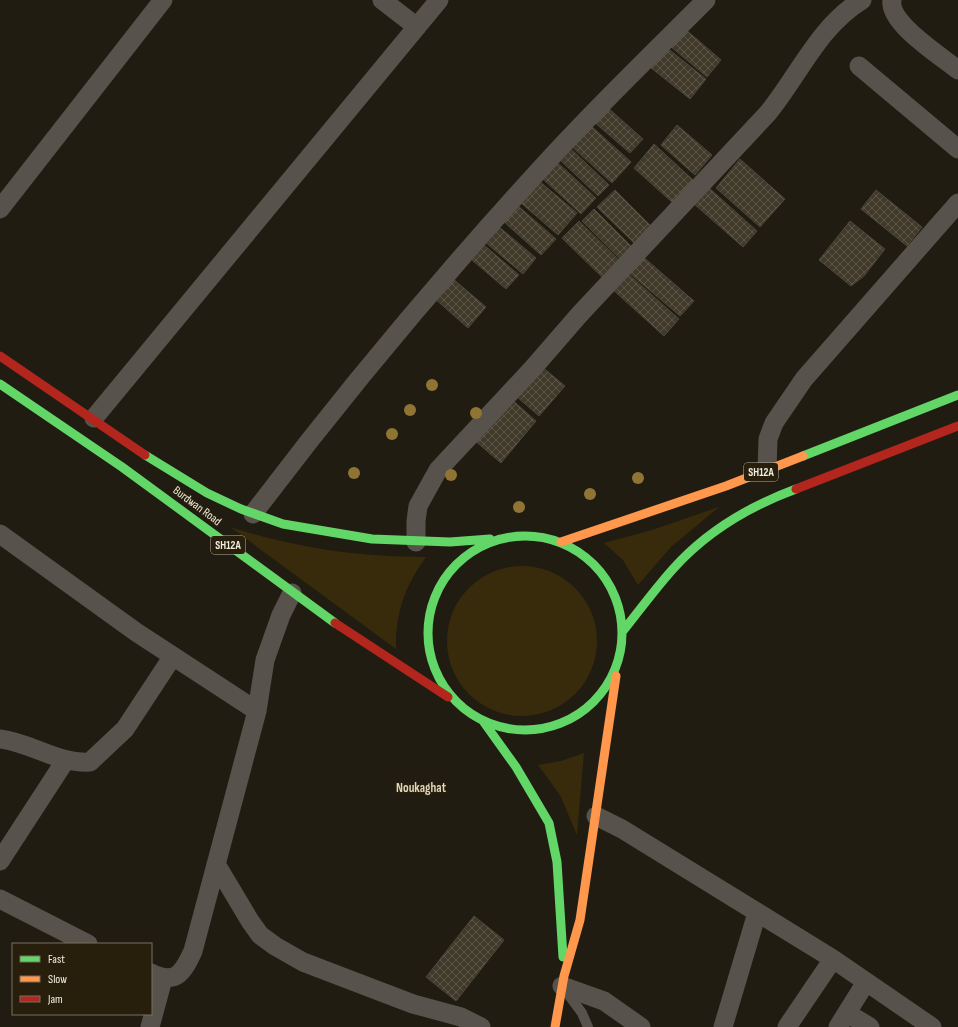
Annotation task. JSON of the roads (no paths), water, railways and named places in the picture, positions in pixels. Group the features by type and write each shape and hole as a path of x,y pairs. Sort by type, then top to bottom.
{"main road":[{"name":"Burdwan Road","path":"0,356 94,418 148,471 292,593 355,638 457,703"},
{"name":"Burdwan Road","path":"0,384 148,471 207,493 253,514 283,524 372,539 416,542 450,542 503,538"},
{"name":"SH12A","path":"561,542 726,486 958,395"},
{"name":"SH12A","path":"623,631 673,569 702,541 738,516 777,496 958,426"},
{"name":"SH12A","path":"532,535 561,542 593,562 615,593 623,631 617,665 601,694 577,715 547,728 515,730 483,721 457,703 437,675 428,642 431,607 446,576 471,552 503,538 532,535"},
{"path":"555,1027 563,981 580,920 617,665"},
{"path":"483,721 516,767 549,823 557,862 563,981"}],"street":[{"path":"0,208 163,0"},
{"path":"382,0 417,27"},
{"path":"94,418 439,0"},
{"path":"253,514 310,438 361,375 481,234 557,150 706,0"},
{"path":"416,542 418,506 438,470 533,368 579,315 768,113 783,95 803,62 818,42 844,14 862,0"},
{"path":"892,0 891,6 898,20 958,70"},
{"path":"859,66 958,149"},
{"path":"767,470 768,439 774,423 804,379 958,203"},
{"path":"0,534 136,632 257,711"},
{"path":"152,1012 157,976 176,976 186,967 193,951 257,711 265,660 281,615 292,593"},
{"path":"0,738 15,740 65,761 90,762 125,729 173,656"},
{"path":"0,861 65,761"},
{"path":"596,816 622,829 833,959 932,1027"},
{"path":"216,864 260,935 275,946 303,962 412,1004 461,1017 481,1027"},
{"path":"0,899 86,943"},
{"path":"723,1027 757,913"},
{"path":"787,1027 833,959"},
{"path":"563,981 604,1000 641,1027"},
{"path":"866,982 842,1020 870,1027"},
{"path":"150,1027 152,1015"}],"lane":[{"path":"563,981 582,1012 588,1027"}],"district":[{"name":"Noukaghat","path":"421,788"}]}
